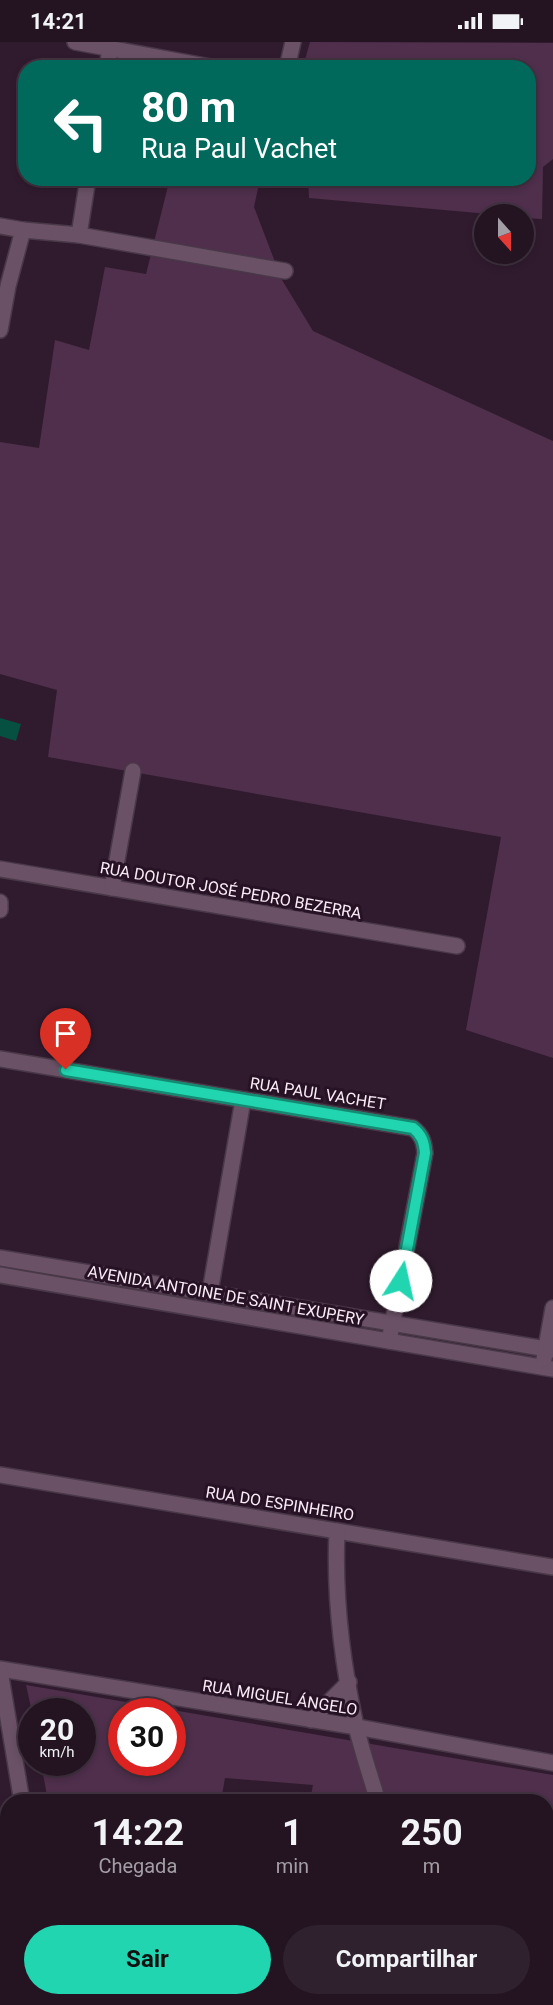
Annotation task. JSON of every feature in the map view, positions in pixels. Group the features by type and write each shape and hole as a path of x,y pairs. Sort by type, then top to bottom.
{"street":[{"path":"75,42 174,60"},
{"path":"289,60 293,42"},
{"path":"108,60 110,48"},
{"path":"79,235 87,186"},
{"path":"0,226 79,235 285,271"},
{"path":"0,330 8,286 23,230"},
{"path":"112,888 133,771"},
{"name":"RUA DOUTOR JOSÉ PEDRO BEZERRA","path":"0,869 457,946"},
{"path":"0,902 0,910"},
{"name":"RUA PAUL VACHET","path":"0,1059 402,1125 420,1133 425,1153 389,1341"},
{"path":"210,1292 243,1100"},
{"name":"AVENIDA ANTOINE DE SAINT EXUPERY","path":"0,1258 550,1349"},
{"name":"AVENIDA ANTOINE DE SAINT EXUPERY","path":"0,1275 548,1368"},
{"path":"548,1368 553,1308"},
{"name":"RUA DO ESPINHEIRO","path":"0,1475 553,1568"},
{"path":"336,1531 335,1568 338,1606 349,1682 357,1727 376,1794"},
{"path":"0,1670 21,1794"},
{"name":"RUA MIGUEL ÁNGELO","path":"0,1670 357,1727 553,1763"},
{"path":"311,1720 349,1682"}],"shaded area":[{"path":"310,42 553,43 553,159 543,167 542,219 534,219 534,204 474,204 474,213 309,198 308,186 536,186 536,60 305,60"},
{"path":"168,186 258,186 254,207 282,280 313,331 553,441 553,1058 466,1030 501,837 48,757 57,690 0,674 0,442 39,448 55,340 89,350 105,267 146,274"},
{"path":"26,1685 108,1699 108,1776 186,1776 186,1712 553,1775 553,1794 311,1794 313,1785 225,1778 222,1794 47,1794 43,1776 96,1776 96,1698 29,1698"}],"building":[{"path":"0,718 21,724 16,741 0,736"}],"route":[{"path":"66,1070 413,1128 420,1133 425,1153 401,1281"}]}
